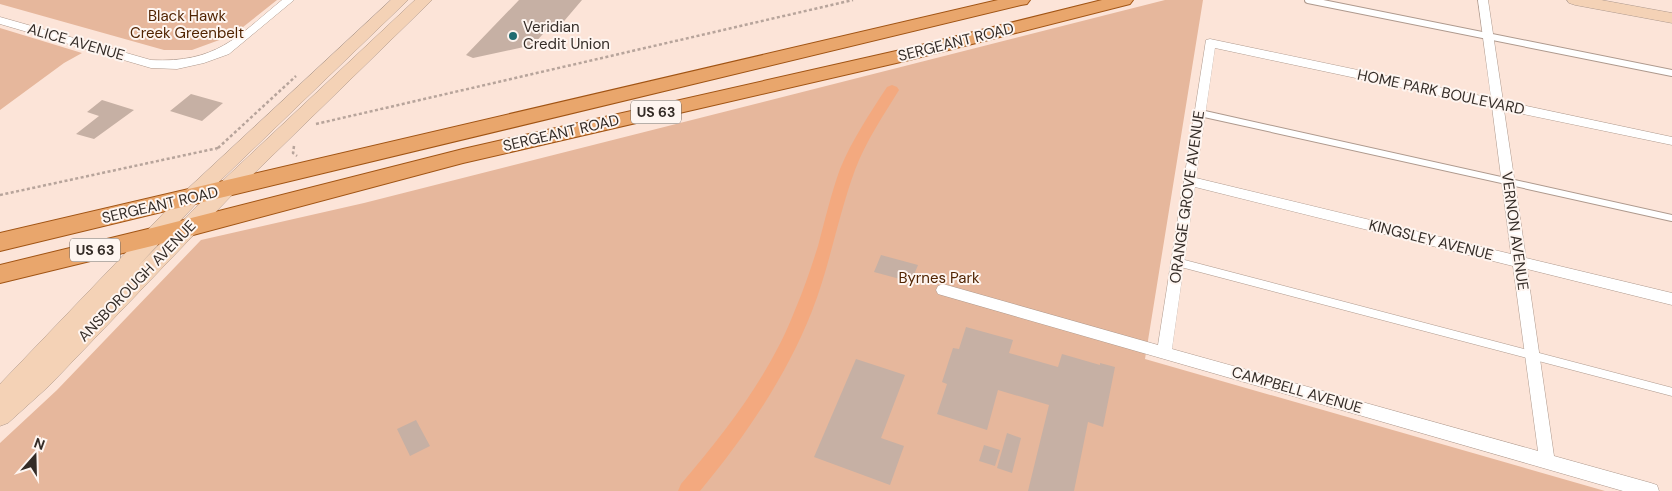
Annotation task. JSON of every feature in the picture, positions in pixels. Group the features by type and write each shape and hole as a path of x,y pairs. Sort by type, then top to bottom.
{"main road":[{"name":"ANSBOROUGH AVENUE","path":"0,399 189,198 400,0"},
{"name":"ANSBOROUGH AVENUE","path":"0,416 41,379 226,190 424,0"},
{"name":"SERGEANT ROAD","path":"0,242 226,190 1021,0"},
{"name":"SERGEANT ROAD","path":"0,274 152,237 463,156 905,55 1124,0"},
{"path":"1575,0 1672,18"}],"street":[{"name":"ALICE AVENUE","path":"0,20 151,64 164,65 189,63 225,51 289,0"},
{"name":"VERNON AVENUE","path":"1483,0 1547,461"},
{"name":"HOME PARK BOULEVARD","path":"1210,43 1672,141"},
{"name":"ORANGE GROVE AVENUE","path":"1164,352 1210,43"},
{"name":"KINGSLEY AVENUE","path":"1190,181 1672,299"},
{"name":"CAMPBELL AVENUE","path":"943,290 1651,491"}],"lane":[{"path":"1308,0 1672,73"},
{"path":"1200,112 1672,218"},
{"path":"1177,262 1672,392"}],"path":[{"path":"310,126 853,0"},
{"path":"289,159 297,157 293,153 296,141"},
{"path":"0,195 218,148 212,154"}],"green space":[{"name":"Black Hawk Creek Greenbelt","path":"0,0 277,0 233,35 192,50 164,50 0,4"},
{"name":"Byrnes Park","path":"1165,0 1203,0 1145,359 1605,491 0,491 0,443 57,390 201,240 364,203"},
{"path":"0,28 82,53 64,63 0,110"}],"building":[{"name":"Veridian Credit Union","path":"519,0 582,0 559,27 551,25 533,45 473,58 466,55"},
{"path":"191,94 223,103 202,121 170,111"},
{"path":"102,100 134,110 94,139 76,134 99,116 87,112"},
{"path":"881,255 918,265 911,282 874,272"},
{"path":"966,327 1013,340 1009,353 1058,367 1062,354 1100,365 1100,363 1115,367 1103,427 1088,422 1074,491 1028,491 1049,405 998,390 987,430 937,414 947,384 942,382 953,348 959,349"},
{"path":"856,359 905,375 881,438 904,446 890,485 814,457"},
{"path":"416,420 430,446 410,456 397,429"},
{"path":"1007,433 1021,438 1012,473 997,468"},
{"path":"984,445 1000,450 995,466 979,461"}],"waterway":[{"path":"688,491 737,428 782,357 804,310 819,270 852,159 892,90"}],"place":[{"name":"Veridian Credit Union","path":"513,36"}]}
